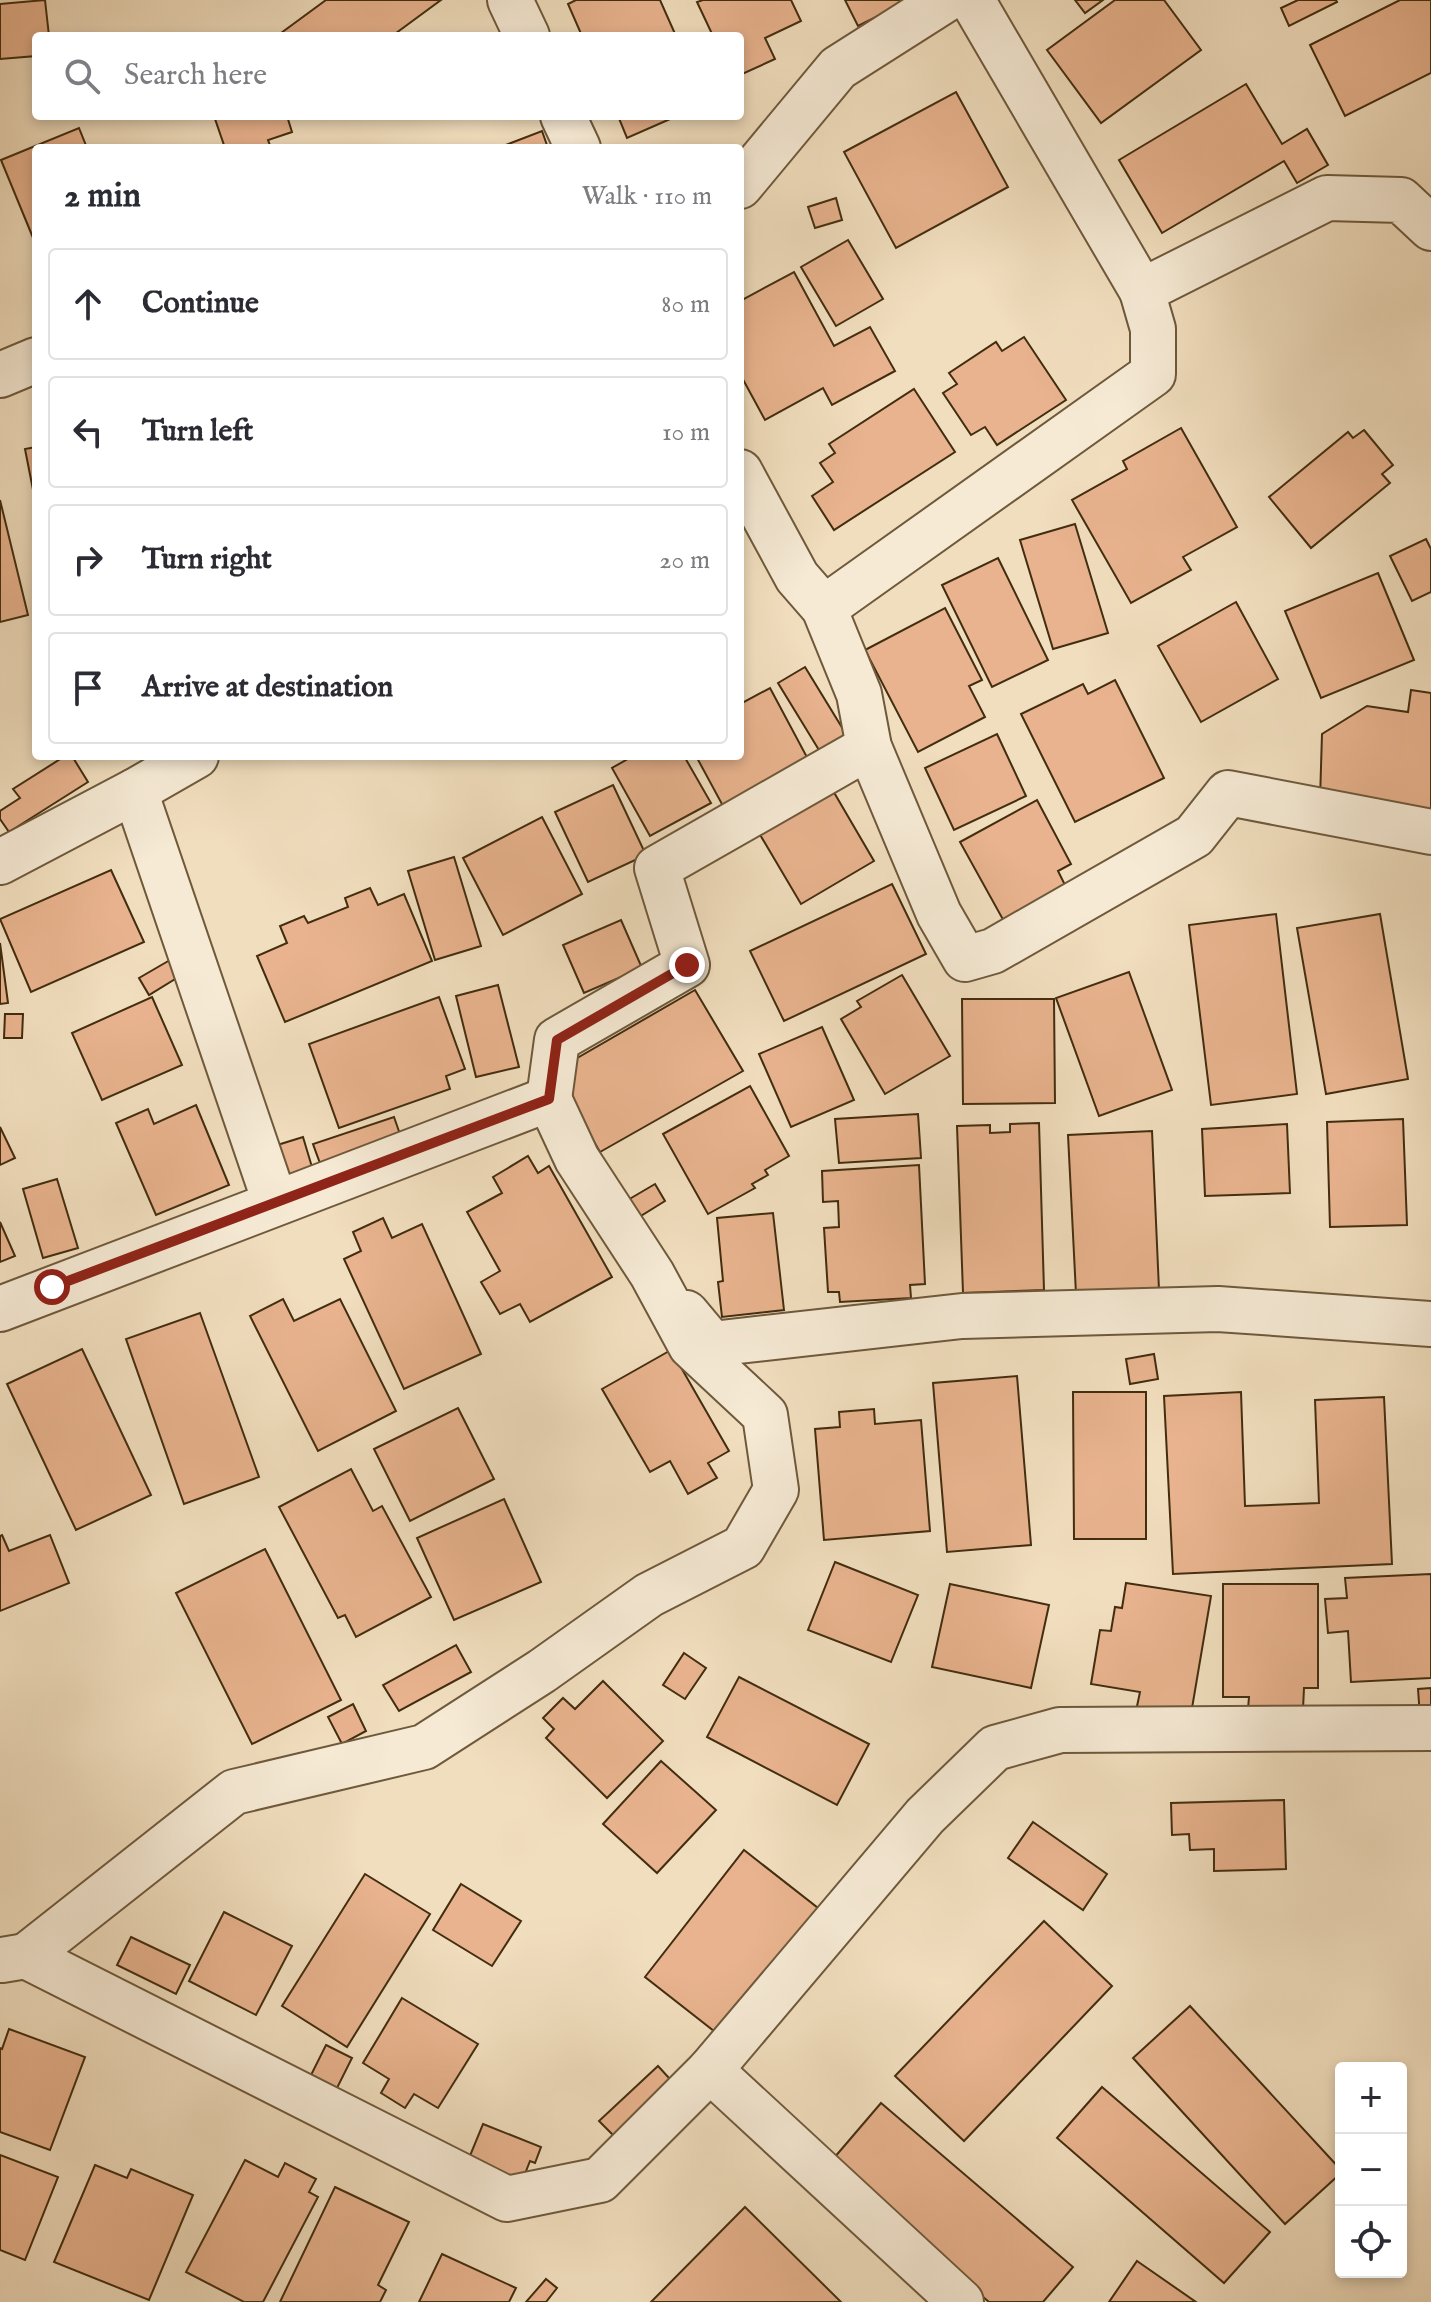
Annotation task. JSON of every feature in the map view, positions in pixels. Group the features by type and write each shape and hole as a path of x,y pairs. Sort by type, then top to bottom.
{"street":[{"path":"510,0 525,32"},
{"path":"744,181 838,68 945,0"},
{"path":"824,608 1153,374 1153,329 1142,291 972,0"},
{"path":"565,120 576,144"},
{"path":"1142,291 1327,198 1401,200 1431,228"},
{"path":"0,375 32,362"},
{"path":"744,479 797,577 824,608 859,694 869,747 939,914 965,959 993,951 1194,836 1228,793 1431,832"},
{"path":"869,747 657,868 687,965 557,1040 549,1099 577,1159 652,1274 691,1346 765,1415 776,1490 743,1547 649,1595 542,1671 424,1747 234,1792 13,1958 507,2199 600,2180 710,2070 925,1816 995,1748 1060,1730 1431,1728"},
{"path":"0,862 189,760"},
{"path":"135,791 275,1202"},
{"path":"0,1309 549,1099"},
{"path":"652,1274 712,1344 962,1316 1218,1309 1431,1324"},
{"path":"710,2070 961,2302"}],"building":[{"path":"45,0 49,32 32,32 32,56 0,59 0,4"},
{"path":"326,0 441,0 397,32 282,32"},
{"path":"576,0 660,0 674,32 580,32 568,4"},
{"path":"791,0 801,21 765,38 775,59 744,73 744,32 711,32 697,2"},
{"path":"845,0 910,0 858,26"},
{"path":"1075,0 1103,0 1085,13"},
{"path":"1115,0 1164,0 1201,50 1101,123 1047,50"},
{"path":"1298,0 1337,2 1289,26 1281,8"},
{"path":"1400,0 1431,0 1431,73 1345,116 1310,45"},
{"path":"1246,84 1282,144 1307,129 1328,165 1297,183 1284,161 1162,233 1119,160"},
{"path":"956,92 1008,187 896,248 844,152"},
{"path":"215,120 288,120 292,132 268,140 270,144 224,144"},
{"path":"620,120 668,120 627,138"},
{"path":"79,128 85,144 40,144"},
{"path":"542,131 547,144 508,144"},
{"path":"32,147 32,235 1,160"},
{"path":"836,198 842,220 815,228 808,207"},
{"path":"848,240 883,299 836,326 801,267"},
{"path":"794,272 834,346 870,327 895,371 832,405 823,388 765,420 744,381 744,299"},
{"path":"1024,337 1066,400 997,445 985,427 971,435 943,393 957,384 949,373 996,342 1002,351"},
{"path":"914,389 955,452 834,530 812,496 833,482 820,463 835,453 829,444"},
{"path":"1181,428 1237,527 1183,557 1191,570 1131,603 1072,500 1127,469 1123,461"},
{"path":"1364,430 1393,465 1382,474 1390,483 1311,548 1269,497 1348,432 1353,438"},
{"path":"32,448 32,485 25,449"},
{"path":"0,500 28,615 0,622"},
{"path":"1075,524 1108,633 1053,649 1020,540"},
{"path":"1426,539 1431,549 1431,592 1412,601 1390,556"},
{"path":"998,558 1048,660 992,687 942,585"},
{"path":"1378,573 1414,660 1321,698 1285,611"},
{"path":"1236,602 1278,679 1201,722 1158,646"},
{"path":"945,608 982,680 969,686 985,717 918,752 865,650"},
{"path":"805,667 849,739 822,755 778,683"},
{"path":"1115,680 1164,778 1075,822 1021,714 1083,684 1088,694"},
{"path":"770,688 809,761 723,806 698,760 744,760 744,702"},
{"path":"1411,690 1431,693 1431,816 1320,800 1322,734 1367,706 1408,712"},
{"path":"997,734 1026,796 954,830 925,768"},
{"path":"59,760 74,760 88,782 9,832 0,819 0,811 20,798 13,789"},
{"path":"626,760 686,760 711,803 650,836 612,768"},
{"path":"613,785 646,855 588,882 555,812"},
{"path":"832,789 874,861 801,904 759,833"},
{"path":"1037,800 1071,864 1058,871 1068,891 1006,925 960,842"},
{"path":"542,817 582,894 503,935 463,858"},
{"path":"454,857 481,946 435,960 408,871"},
{"path":"111,870 144,942 31,992 0,919"},
{"path":"892,884 926,954 784,1021 750,951"},
{"path":"370,888 378,905 404,894 432,961 285,1022 257,956 287,943 280,926 304,916 308,923 348,907 345,898"},
{"path":"1276,914 1297,1094 1211,1105 1189,925"},
{"path":"1380,914 1408,1079 1326,1094 1297,928"},
{"path":"621,920 642,968 584,993 563,945"},
{"path":"0,943 8,1003 0,1004"},
{"path":"170,960 180,976 149,995 139,978"},
{"path":"1129,972 1172,1090 1099,1116 1056,998"},
{"path":"902,975 950,1056 885,1094 841,1019 861,1007 857,1001"},
{"path":"498,985 519,1067 476,1077 456,996"},
{"path":"695,990 743,1071 600,1152 553,1072"},
{"path":"152,997 182,1065 102,1100 72,1033"},
{"path":"439,997 465,1069 446,1076 450,1089 339,1128 309,1044"},
{"path":"962,999 1054,999 1055,1103 963,1104"},
{"path":"5,1014 23,1014 22,1038 4,1038"},
{"path":"822,1027 854,1100 791,1127 759,1054"},
{"path":"750,1086 789,1156 765,1170 768,1175 752,1184 755,1188 708,1214 663,1134"},
{"path":"196,1105 229,1185 156,1215 116,1123 148,1109 154,1124"},
{"path":"918,1114 921,1158 839,1163 835,1119"},
{"path":"394,1117 402,1140 321,1166 313,1144"},
{"path":"1403,1119 1407,1225 1330,1227 1327,1122"},
{"path":"1039,1123 1044,1290 963,1293 957,1126 990,1125 990,1133 1010,1132 1010,1124"},
{"path":"1287,1124 1290,1193 1205,1196 1202,1129"},
{"path":"0,1127 15,1158 0,1165"},
{"path":"1152,1131 1159,1290 1076,1294 1068,1135"},
{"path":"303,1137 315,1177 283,1188 271,1147"},
{"path":"528,1156 538,1173 549,1166 612,1277 530,1322 520,1304 500,1314 481,1282 500,1271 467,1212 502,1193 493,1177"},
{"path":"919,1165 925,1284 910,1285 911,1298 840,1302 839,1292 828,1292 824,1228 839,1227 838,1201 823,1202 822,1171"},
{"path":"57,1179 78,1248 43,1258 23,1189"},
{"path":"655,1184 665,1201 631,1222 621,1204"},
{"path":"773,1213 784,1310 722,1317 718,1282 723,1281 717,1218"},
{"path":"383,1218 392,1238 422,1224 481,1354 404,1389 344,1259 361,1251 353,1232"},
{"path":"0,1222 15,1256 0,1262"},
{"path":"283,1299 294,1321 340,1299 396,1411 318,1451 250,1316"},
{"path":"200,1313 259,1477 184,1504 126,1339"},
{"path":"82,1349 151,1495 76,1530 7,1384"},
{"path":"671,1350 729,1451 708,1463 717,1478 688,1494 670,1461 650,1472 602,1389"},
{"path":"1154,1354 1158,1379 1130,1384 1126,1359"},
{"path":"1017,1376 1031,1545 947,1552 933,1383"},
{"path":"1073,1392 1146,1392 1146,1539 1074,1539"},
{"path":"1241,1392 1245,1506 1319,1503 1315,1400 1384,1397 1392,1564 1173,1574 1164,1396"},
{"path":"458,1408 494,1479 410,1521 374,1449"},
{"path":"874,1409 875,1424 921,1420 930,1531 824,1540 815,1429 840,1427 839,1412"},
{"path":"351,1469 373,1511 382,1506 431,1597 356,1637 345,1615 338,1618 279,1507"},
{"path":"504,1499 541,1582 454,1620 417,1538"},
{"path":"2,1535 9,1551 50,1535 69,1583 0,1611"},
{"path":"265,1549 341,1700 252,1744 176,1593"},
{"path":"835,1562 918,1595 891,1662 808,1630"},
{"path":"1431,1574 1431,1678 1351,1682 1348,1631 1328,1633 1325,1599 1347,1598 1345,1578"},
{"path":"1126,1583 1211,1596 1190,1720 1136,1711 1140,1692 1091,1684 1100,1630 1111,1631 1115,1607 1122,1608"},
{"path":"950,1584 1049,1605 1031,1688 932,1667"},
{"path":"1223,1584 1318,1584 1318,1688 1304,1688 1303,1709 1248,1709 1249,1697 1223,1697"},
{"path":"456,1645 471,1672 399,1711 383,1685"},
{"path":"684,1653 706,1668 685,1699 663,1685"},
{"path":"739,1677 869,1744 837,1805 707,1737"},
{"path":"603,1681 663,1741 607,1798 546,1738 554,1729 543,1718 563,1698 575,1709"},
{"path":"1431,1688 1431,1716 1420,1717 1418,1689"},
{"path":"353,1704 366,1731 342,1744 328,1717"},
{"path":"661,1761 716,1810 657,1873 603,1824"},
{"path":"1284,1800 1286,1869 1214,1871 1214,1849 1190,1850 1189,1834 1172,1835 1171,1803"},
{"path":"1033,1822 1107,1874 1083,1910 1008,1858"},
{"path":"744,1850 818,1908 719,2035 645,1977"},
{"path":"365,1874 430,1914 347,2047 282,2006"},
{"path":"461,1884 521,1921 492,1966 433,1930"},
{"path":"224,1912 292,1946 256,2015 189,1981"},
{"path":"1044,1921 1112,1986 964,2141 895,2076"},
{"path":"131,1937 190,1965 176,1994 117,1965"},
{"path":"402,1998 478,2044 438,2108 414,2094 405,2108 381,2093 389,2079 363,2063"},
{"path":"1190,2006 1335,2163 1335,2178 1285,2224 1133,2058"},
{"path":"9,2029 85,2057 50,2150 0,2132 0,2048"},
{"path":"326,2045 352,2058 337,2088 311,2075"},
{"path":"658,2066 680,2090 622,2144 599,2121"},
{"path":"1102,2087 1270,2232 1224,2283 1057,2138"},
{"path":"881,2103 1073,2267 1043,2302 989,2302 828,2165"},
{"path":"483,2124 541,2147 535,2163 530,2161 521,2184 467,2163"},
{"path":"0,2155 58,2177 25,2260 0,2250"},
{"path":"245,2160 278,2177 285,2163 316,2179 309,2192 318,2197 263,2302 244,2302 186,2272"},
{"path":"95,2165 127,2178 131,2169 193,2195 149,2300 54,2262"},
{"path":"335,2187 409,2222 378,2285 386,2290 380,2302 280,2302"},
{"path":"745,2207 841,2302 651,2302"},
{"path":"442,2254 516,2288 509,2302 419,2302"},
{"path":"1137,2261 1196,2302 1109,2302"},
{"path":"546,2279 557,2288 546,2302 526,2302"}],"route":[{"path":"52,1287 549,1099 557,1040 687,965"}]}
